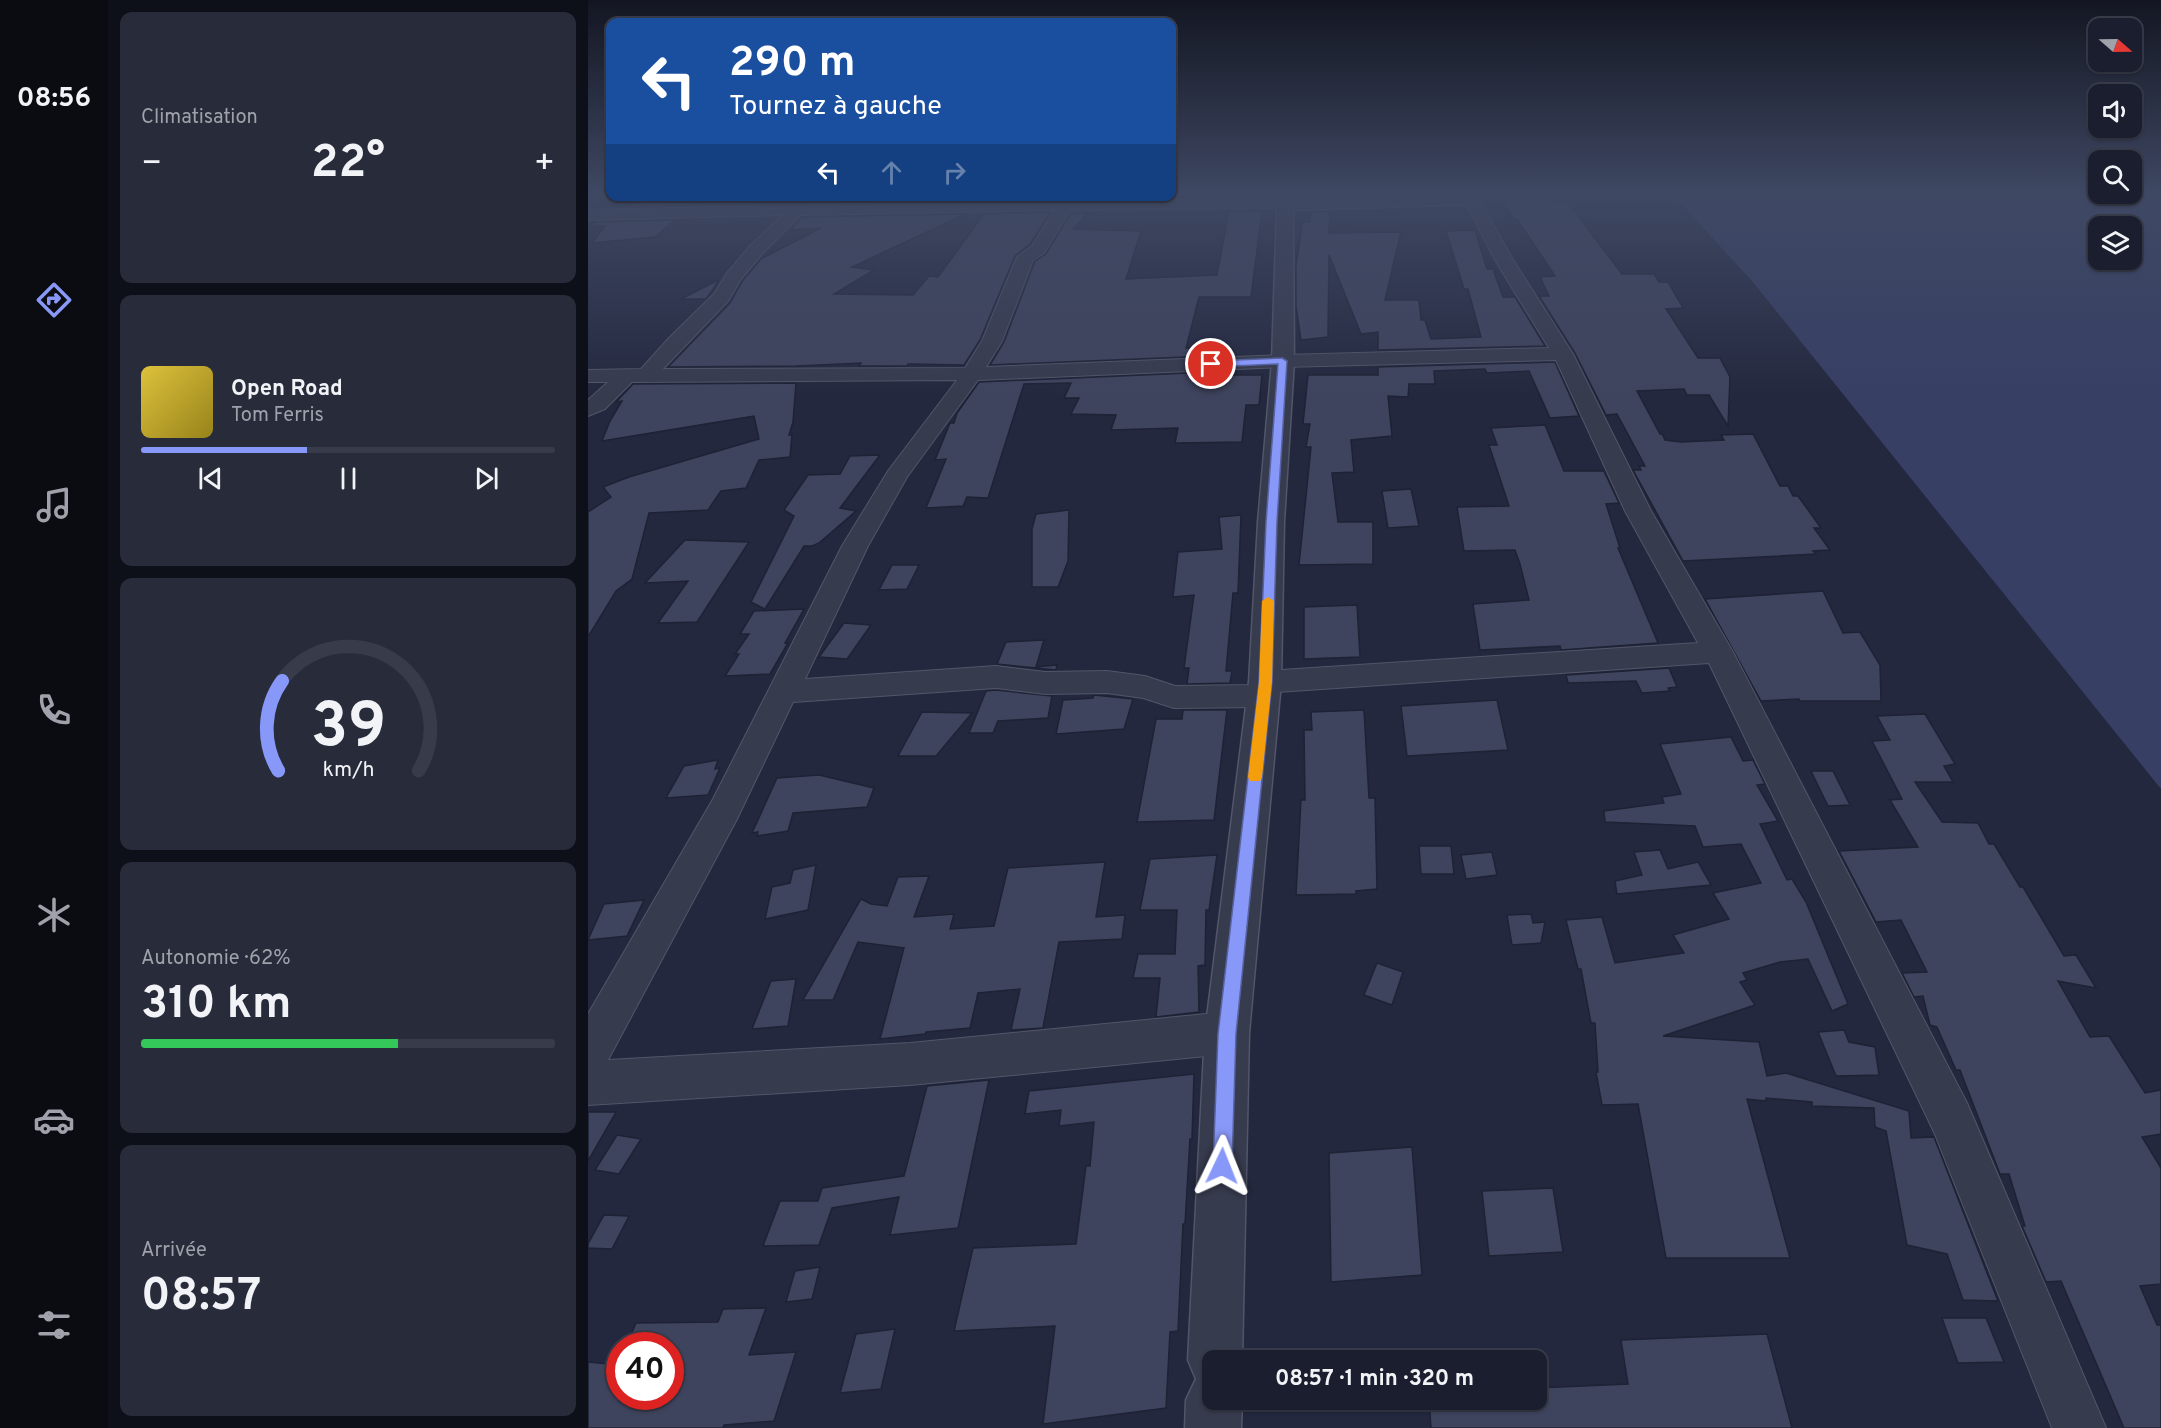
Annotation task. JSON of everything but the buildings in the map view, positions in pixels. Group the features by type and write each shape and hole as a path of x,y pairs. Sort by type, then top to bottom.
{"street":[{"path":"588,409 597,405 637,375 676,342 722,297 733,277 745,263"},
{"path":"588,1055 725,809 855,546 896,477 972,374 992,341 1024,263"},
{"path":"1215,1350 1227,1034 1265,689 1271,522 1282,361 1284,263"},
{"path":"1506,263 1563,354 1638,511 1718,652 1951,1119 2079,1428"},
{"path":"588,376 972,374 1282,361 1563,354"},
{"path":"783,692 996,677 1045,682 1107,682 1145,687 1174,697 1718,652"},
{"path":"588,1083 910,1064 1227,1034"},
{"path":"1213,1428 1214,1410"}],"water":[{"path":"1735,263 2088,263 2088,270 2142,270 2142,263 2161,263 2161,789"}],"slow traffic":[{"path":"1255,777 1266,682 1268,601"}],"route":[{"path":"1211,364 1282,361 1271,522 1266,682 1227,1034 1222,1166"}]}
